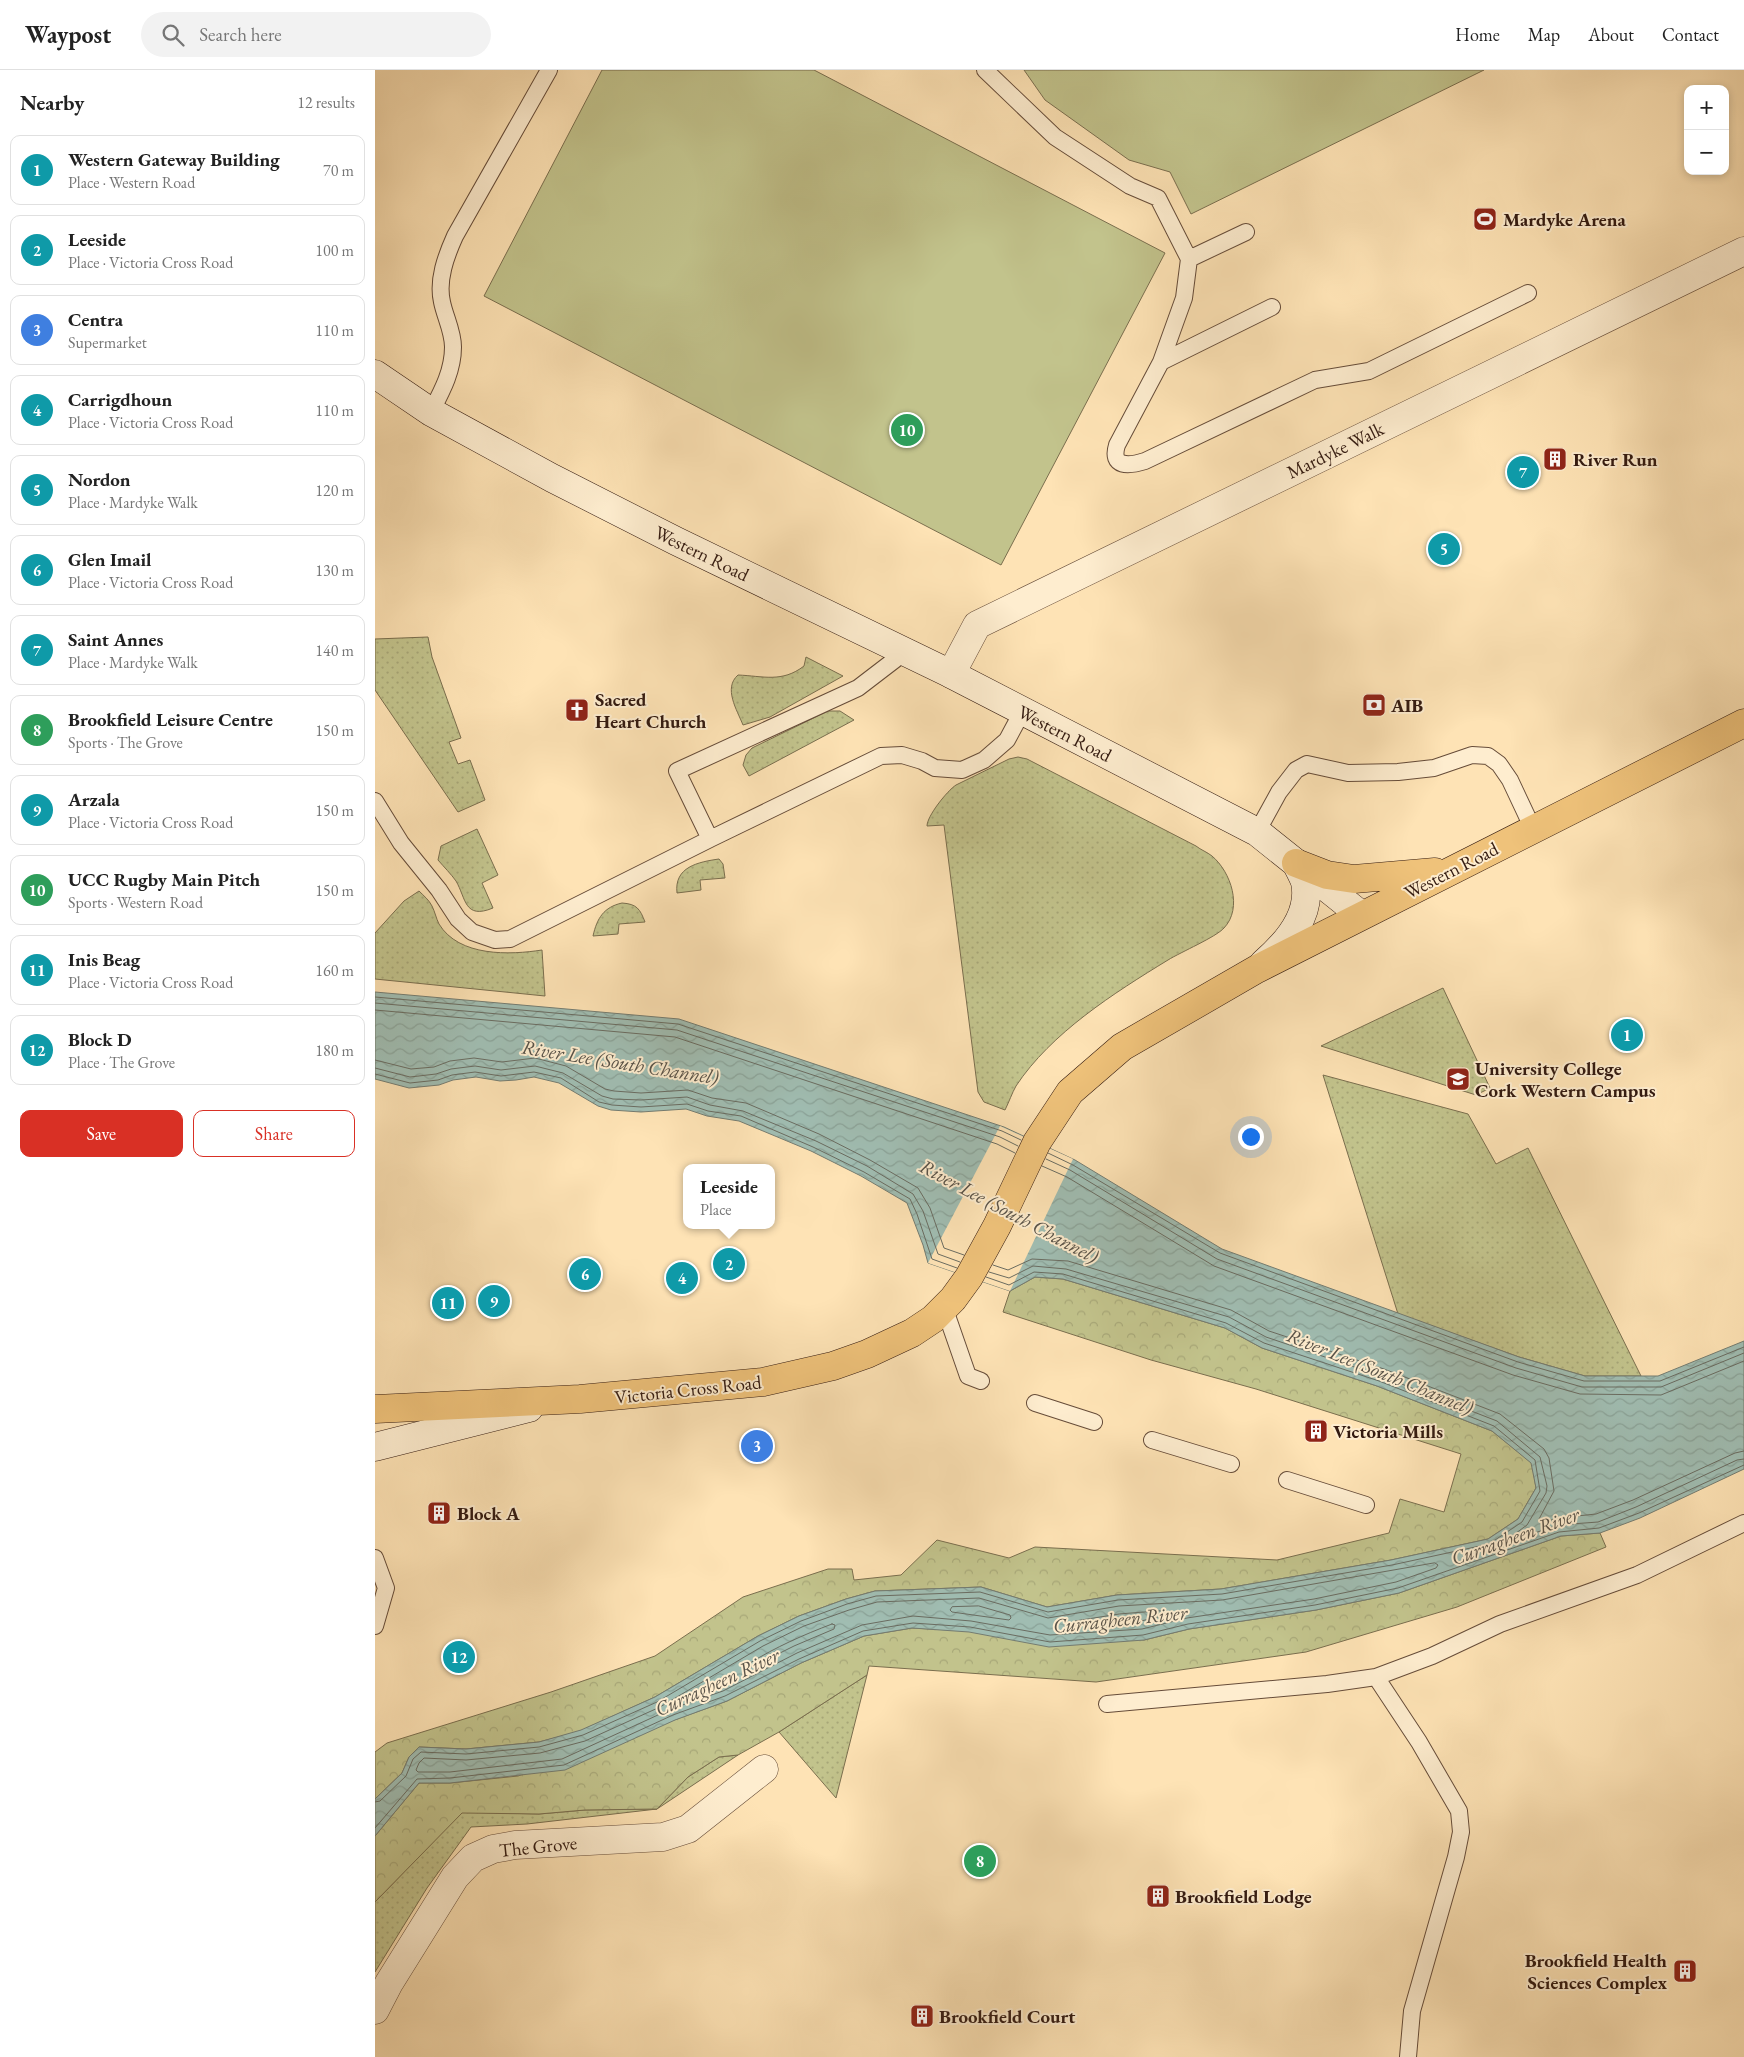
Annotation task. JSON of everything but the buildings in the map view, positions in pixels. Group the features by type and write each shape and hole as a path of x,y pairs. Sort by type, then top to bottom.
{"highway":[{"name":"Western Road","path":"1361,916 1744,723"},
{"path":"1296,864 1327,875 1354,879 1448,872"},
{"name":"Victoria Cross Road","path":"375,1409 557,1400 763,1382 826,1368 867,1354 912,1333 933,1319 953,1298 969,1277 997,1226 1037,1142 1070,1092 1122,1047 1257,969 1361,916"}],"main road":[{"name":"Mardyke Walk","path":"951,674 977,625 1744,251"},
{"name":"Western Road","path":"375,376 431,412 552,478 676,541 951,674 1257,832 1361,916"},
{"path":"1257,969 1280,949 1296,929 1305,904 1305,882 1296,864"},
{"path":"375,1447 557,1400"},
{"name":"The Grove","path":"375,2010 389,1983 455,1877 473,1858 493,1849 515,1845 663,1837 676,1834 689,1829 764,1769"}],"lane":[{"path":"431,412 448,380 453,357 452,335 440,286 448,253 455,236 549,70"},
{"path":"985,70 1055,137 1130,186 1159,198 1189,259 1184,298 1161,362 1117,445 1115,452 1117,459 1122,463 1130,466 1145,461 1315,380 1369,371 1528,294"},
{"path":"1189,259 1246,232"},
{"path":"1161,362 1272,307"},
{"path":"710,840 677,771 858,688 905,652"},
{"path":"375,802 401,844 439,890 458,919 473,932 495,940 510,939 881,756 902,755 922,761 935,768 961,770 984,760 1007,740 1022,712"},
{"path":"1257,832 1279,792 1296,770 1307,764 1348,773 1398,772 1434,768 1472,755 1488,756 1499,764 1510,780 1533,829"},
{"path":"944,1307 968,1376 981,1381"},
{"path":"1035,1403 1094,1422"},
{"path":"1152,1440 1231,1464"},
{"path":"1287,1480 1366,1506"},
{"path":"1107,1704 1307,1686 1376,1677 1432,1656 1500,1624 1637,1575 1744,1524"},
{"path":"375,1558 386,1588 375,1626"},
{"path":"1376,1677 1419,1742 1459,1811 1461,1832 1412,2010 1408,2057"}],"green space":[{"path":"602,70 814,70 1165,253 1001,565 484,296"},
{"path":"1024,70 1484,70 1191,214 1170,172 1129,160 1045,100"},
{"path":"428,637 432,657 461,738 449,742 458,764 470,760 485,800 458,812 375,690 375,639"},
{"path":"806,657 843,676 770,717 743,725 731,693 734,680 738,675 780,677 788,675 804,666"},
{"path":"828,711 840,711 854,720 749,776 743,765 746,755 752,748"},
{"path":"1018,757 1027,759 1210,855 1225,871 1234,901 1230,920 1220,932 1168,960 1126,986 1065,1032 1030,1067 1016,1086 1005,1110 984,1102 978,1092 944,825 927,826 930,816 938,804 956,785 1009,759"},
{"path":"477,829 498,875 482,883 493,908 483,911 476,911 467,905 456,881 438,860 441,846"},
{"path":"719,859 723,864 725,878 700,880 701,890 677,893 679,877 689,867"},
{"path":"419,891 431,904 439,924 448,935 459,943 472,948 501,953 542,950 545,996 375,979 375,933 404,901"},
{"path":"622,903 635,906 645,922 619,924 618,934 593,936 602,914 610,907"},
{"path":"1443,988 1490,1088 1476,1095 1321,1046"},
{"path":"1323,1075 1468,1114 1496,1164 1528,1148 1641,1376 1585,1376 1519,1357 1398,1314"},
{"path":"1035,1277 1063,1279 1225,1328 1262,1348 1377,1386 1492,1431 1532,1463 1536,1488 1518,1519 1488,1539 1391,1560 1221,1589 1117,1595 1047,1607 981,1587 875,1591 799,1616 758,1636 655,1697 578,1732 539,1742 466,1749 419,1747 409,1757 402,1773 375,1799 375,1752 387,1743 551,1692 655,1656 743,1597 828,1569 852,1569 854,1580 901,1575 937,1540 1009,1558 1035,1547 1277,1560 1389,1533 1400,1499 1444,1512 1461,1454 1256,1389 1151,1360 1003,1312 1010,1291"},
{"path":"1600,1533 1606,1547 1457,1607 1306,1652 1096,1682 869,1666 867,1675 779,1732 738,1755 719,1757 688,1777 657,1809 585,1810 539,1814 462,1813 375,1902 375,1836 419,1783 450,1783 518,1776 727,1701 801,1663 864,1636 912,1628 1144,1640 1189,1629 1316,1610 1399,1593 1561,1536"},
{"path":"867,1675 836,1798 779,1732"},
{"path":"738,1755 657,1809 688,1777 719,1757"},
{"path":"657,1809 527,1824 471,1827 427,1888 375,1972 375,1902 462,1812 539,1814 585,1810"}],"water":[{"path":"375,992 679,1019 1004,1127 1075,1160 1222,1249 1519,1357 1585,1376 1658,1376 1744,1341 1744,1469 1640,1518 1600,1533 1561,1536 1399,1593 1316,1610 1189,1629 1144,1640 1049,1647 969,1632 912,1628 864,1636 801,1663 727,1701 675,1720 565,1770 450,1783 419,1783 375,1836 375,1799 402,1773 409,1757 419,1747 466,1749 539,1742 581,1730 655,1697 758,1636 799,1616 846,1599 875,1591 981,1587 1047,1607 1117,1595 1221,1589 1391,1560 1488,1539 1518,1519 1536,1488 1531,1463 1492,1431 1377,1386 1262,1348 1225,1328 1063,1279 1035,1277 1010,1291 928,1263 907,1203 861,1176 811,1151 739,1121 707,1116 686,1109 641,1112 611,1110 598,1106 559,1083 534,1077 500,1081 476,1077 453,1080 439,1085 409,1088 375,1079"}],"pier":[{"path":"1000,1126 1073,1159 1010,1291 928,1263"}],"place":[{"name":"Mardyke Arena","path":"1485,219"},
{"name":"UCC Rugby Main Pitch","path":"907,430"},
{"name":"River Run","path":"1555,459"},
{"name":"Saint Annes","path":"1523,472"},
{"name":"Nordon","path":"1444,549"},
{"name":"AIB","path":"1374,705"},
{"name":"Sacred Heart Church","path":"577,710"},
{"name":"Western Gateway Building","path":"1627,1035"},
{"name":"University College Cork Western Campus","path":"1458,1079"},
{"name":"Leeside","path":"729,1264"},
{"name":"Glen Imail","path":"585,1274"},
{"name":"Carrigdhoun","path":"682,1278"},
{"name":"Arzala","path":"494,1301"},
{"name":"Inis Beag","path":"448,1303"},
{"name":"Victoria Mills","path":"1316,1431"},
{"name":"Centra","path":"757,1446"},
{"name":"Block A","path":"439,1513"},
{"name":"Block D","path":"459,1657"},
{"name":"Brookfield Leisure Centre","path":"980,1861"},
{"name":"Brookfield Lodge","path":"1158,1896"},
{"name":"Brookfield Health Sciences Complex","path":"1685,1971"},
{"name":"Brookfield Court","path":"922,2016"}],"water label":[{"name":"River Lee (South Channel)","path":"620,1062"},
{"name":"River Lee (South Channel)","path":"1009,1211"},
{"name":"River Lee (South Channel)","path":"1380,1371"},
{"name":"Curragheen River","path":"1515,1536"},
{"name":"Curragheen River","path":"1120,1619"},
{"name":"Curragheen River","path":"717,1682"}]}
